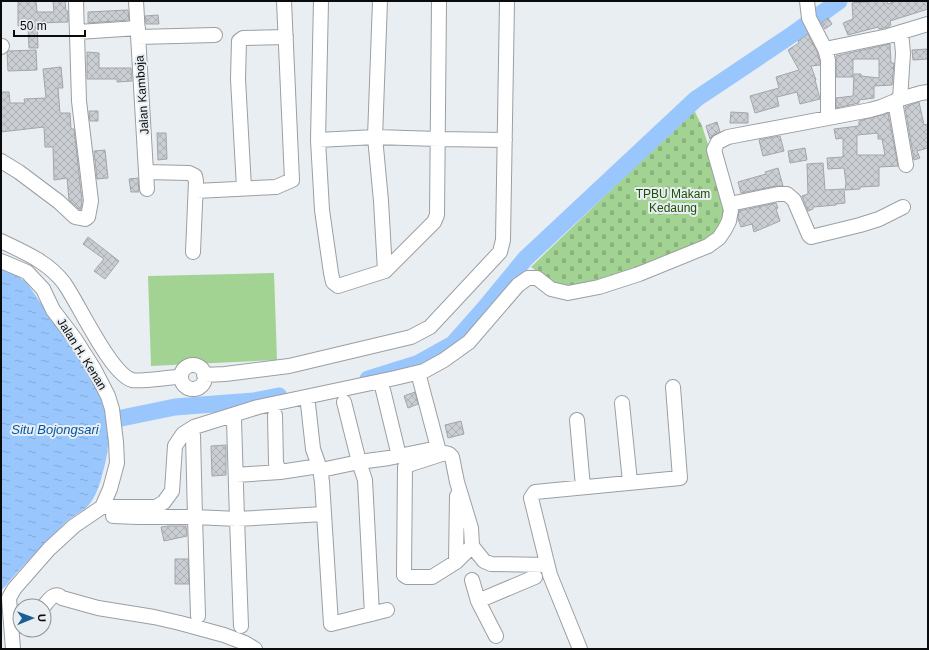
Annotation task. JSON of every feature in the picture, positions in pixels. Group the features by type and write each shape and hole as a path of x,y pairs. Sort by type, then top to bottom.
{"street":[{"path":"1,161 19,172 75,217 85,219 88,217 90,201 80,120 76,1"},
{"name":"Jalan Kamboja","path":"136,1 147,190"},
{"path":"196,190 276,187 292,180 284,1"},
{"path":"322,1 318,140 322,210 333,282 338,286 385,271 434,222 437,215 439,1"},
{"path":"380,1 375,137 381,201 385,271"},
{"path":"1,241 23,251 45,264 63,283 105,353 120,373 132,380 180,377 182,384 192,389 202,385 204,375 225,374 289,366 411,336 430,327 500,252 503,240 507,1"},
{"path":"807,1 810,22 825,49 829,72 828,118"},
{"path":"825,49 901,32 928,24"},
{"path":"78,32 215,35"},
{"path":"901,32 903,53 898,100 906,164"},
{"path":"244,188 238,79 240,41 243,38 286,37"},
{"path":"12,611 9,598 24,576 49,549 74,526 96,510 156,507 164,502 172,491 175,446 183,434 194,427 258,407 424,371 444,360 469,342 518,285 528,278 537,278 551,289 568,293 599,287 639,274 708,246 719,238 725,229 729,221 731,210 714,150 718,142 728,136 870,110 898,100 928,92"},
{"path":"318,140 375,137 505,140"},
{"path":"146,172 193,174 196,181 193,252"},
{"path":"730,204 778,194 788,194 794,200 808,235 811,237 879,219 903,207"},
{"name":"Jalan H. Kenan","path":"1,261 27,272 43,289 53,310 75,339 94,369 108,396 112,409 117,464 110,489 96,510"},
{"path":"236,475 320,468 399,456 438,448 420,380"},
{"path":"580,649 550,575 531,498 535,492 680,478 673,387"},
{"path":"383,390 399,456"},
{"path":"344,402 365,480 372,614"},
{"path":"622,403 630,482"},
{"path":"308,404 313,448 320,468 331,624 387,610"},
{"path":"275,415 276,463 280,472"},
{"path":"234,420 241,626"},
{"path":"577,420 583,487"},
{"path":"193,435 198,616"},
{"path":"477,553 456,562 432,577 407,577 404,575 405,467 449,454 452,457 457,482 477,553 491,564 547,565"},
{"path":"456,562 457,482"},
{"path":"96,510 138,517 237,519 324,514"},
{"path":"515,585 516,564"},
{"path":"478,601 534,577"},
{"path":"472,580 478,601 496,636"},
{"path":"51,598 58,595 62,598 98,608 154,617 224,635 245,643 255,649"},
{"path":"13,649 15,638"}],"green space":[{"name":"TPBU Makam Kedaung","path":"694,110 702,126 728,205 719,233 706,242 631,272 566,288 555,284 531,267"},
{"path":"274,273 277,360 151,366 148,276"}],"water":[{"name":"Situ Bojongsari","path":"1,268 15,274 27,283 92,380 105,410 108,427 108,445 107,457 102,477 91,502 86,508 58,529 1,591"}],"building":[{"path":"18,1 36,1 37,12 54,12 53,1 65,1 66,11 68,11 68,22 37,23 38,48 29,48 28,26 18,26"},
{"path":"887,1 888,4 896,1 928,1 928,9 890,21 891,25 888,27 879,29 878,27 848,35 843,23 853,19 852,3"},
{"path":"128,10 129,20 88,23 88,12"},
{"path":"158,15 159,24 146,24 145,16"},
{"path":"828,18 832,24 825,29 821,23"},
{"path":"808,34 820,61 820,65 811,66 820,99 800,104 797,92 777,97 779,106 755,113 750,96 779,88 776,77 799,70 788,50 799,43 798,41"},
{"path":"890,44 891,63 894,63 892,85 874,86 874,98 859,100 859,103 836,108 836,98 853,96 854,74 879,78 879,59 853,59 853,77 836,77 836,56"},
{"path":"927,49 928,59 913,60 912,50"},
{"path":"36,50 37,70 8,71 8,51"},
{"path":"87,52 99,53 99,68 131,68 132,81 117,82 117,79 87,79"},
{"path":"61,67 63,88 58,88 60,113 70,113 71,129 74,129 82,201 81,209 69,200 67,178 54,180 53,147 45,147 44,127 1,132 1,92 9,92 10,103 25,103 24,99 46,98 43,69"},
{"path":"919,102 924,125 928,124 928,148 917,151 920,158 914,160 905,107"},
{"path":"89,111 98,111 98,121 90,121"},
{"path":"731,112 748,113 748,123 730,123"},
{"path":"888,113 898,166 879,167 879,186 860,187 860,189 845,190 846,183 844,168 828,169 827,158 843,157 843,138 836,139 834,129 859,126 859,121","holes":["878,133 878,139 882,139 885,155 857,155 857,135"]},
{"path":"717,122 720,132 710,139 706,126"},
{"path":"157,133 166,133 167,159 158,160"},
{"path":"780,136 784,151 763,156 759,140"},
{"path":"805,148 807,160 790,163 788,151"},
{"path":"105,150 108,178 97,179 94,151"},
{"path":"823,163 825,190 844,189 845,203 813,207 813,209 808,211 802,196 808,194 807,164"},
{"path":"778,168 783,186 741,193 738,182 766,174 765,172"},
{"path":"138,178 139,192 131,192 129,179"},
{"path":"776,203 778,208 776,209 780,221 754,232 752,224 741,227 738,219 739,211"},
{"path":"88,237 119,261 105,279 94,271 104,259 83,244"},
{"path":"415,392 418,404 408,408 404,396"},
{"path":"461,421 464,434 448,438 445,425"},
{"path":"226,445 226,475 212,476 211,446"},
{"path":"186,526 187,536 164,541 161,527"},
{"path":"175,559 188,559 189,584 175,584"}],"waterway":[{"path":"368,379 419,363 453,344 525,259 696,99 793,34 839,1"},
{"path":"107,421 175,407 254,401 279,396"}]}
